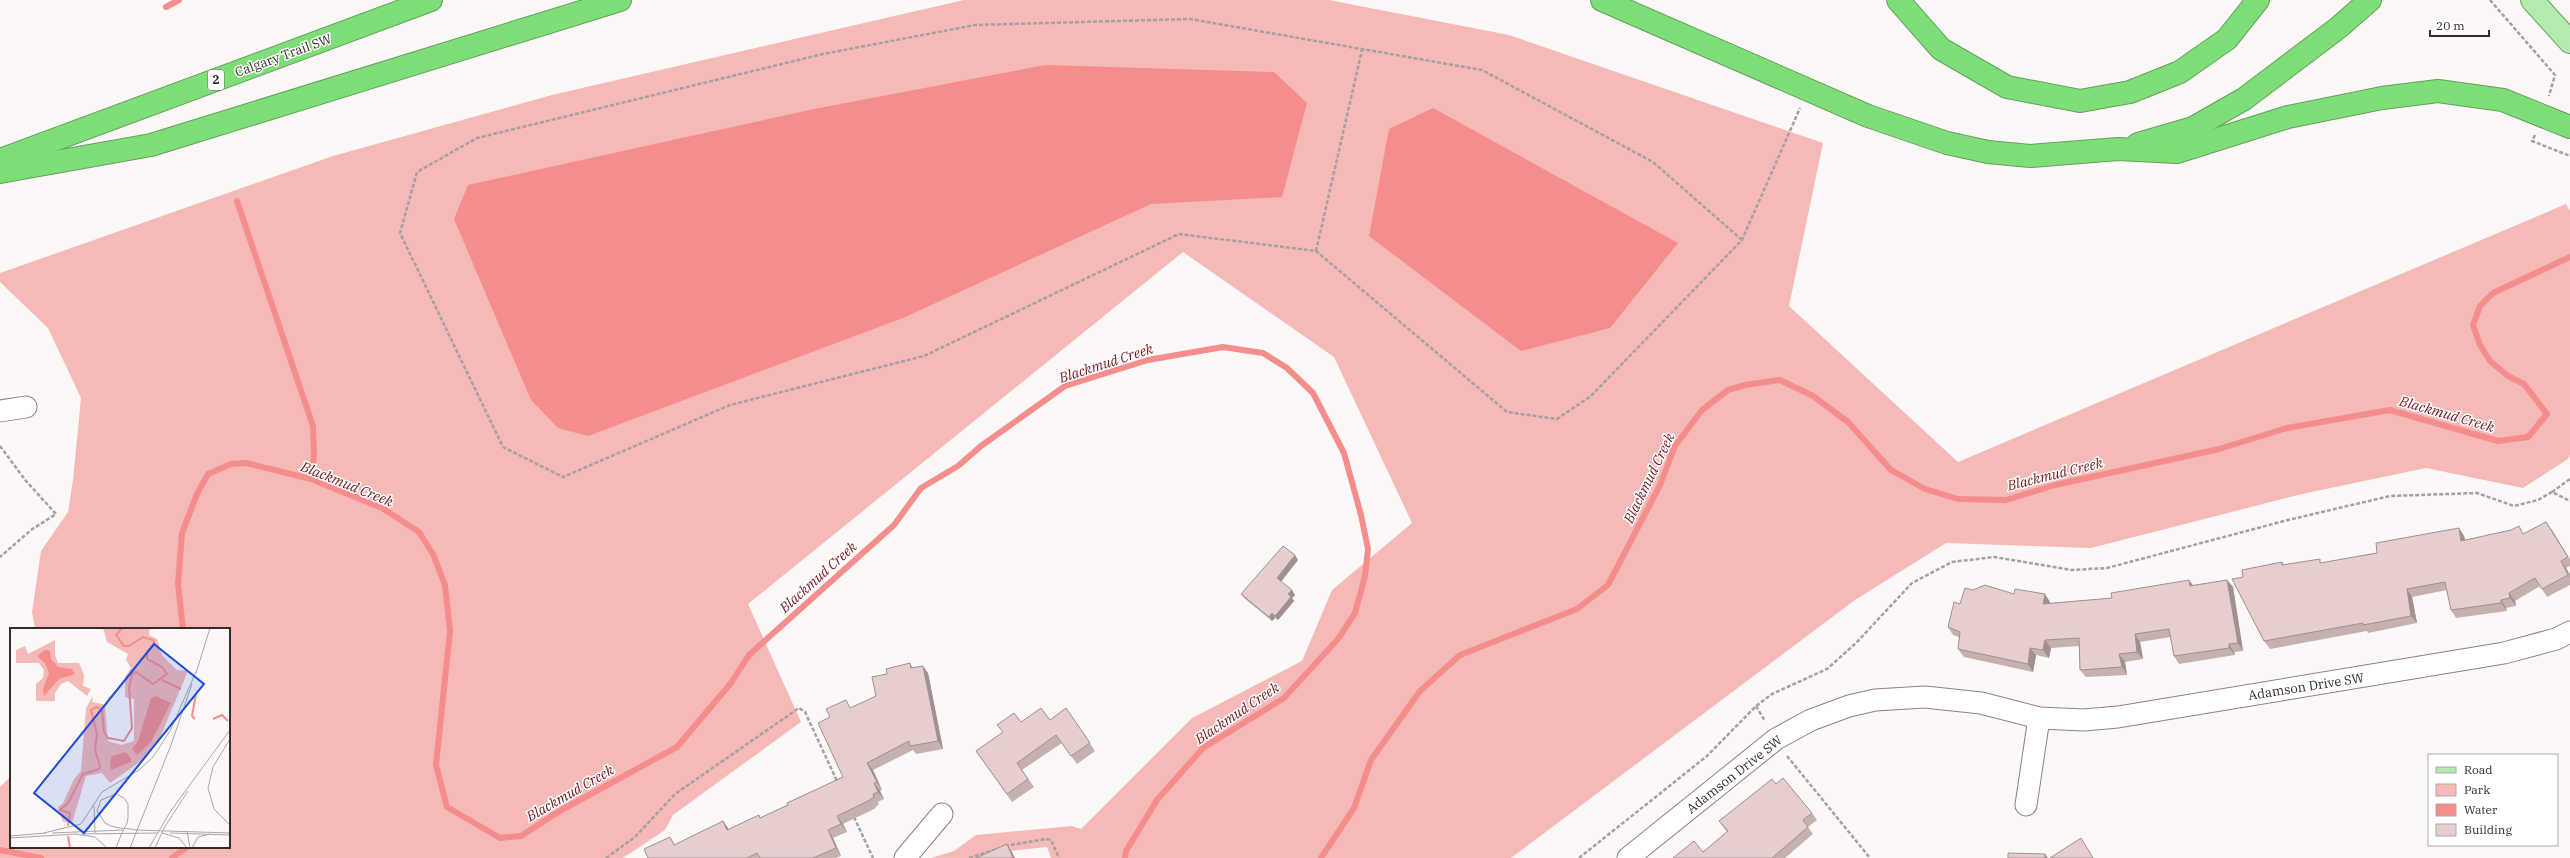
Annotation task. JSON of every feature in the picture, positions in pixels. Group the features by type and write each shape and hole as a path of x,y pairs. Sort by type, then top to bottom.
{"highway":[{"name":"Calgary Trail SW","path":"0,160 431,0"},
{"path":"0,172 151,145 620,0"},
{"path":"1602,0 1807,91 1868,116 1947,143 1988,152 2030,156 2118,150 2177,152 2288,117 2382,98 2438,91 2503,100 2570,127"},
{"path":"1898,0 1941,49 2007,88 2080,101 2130,92 2180,72 2227,39 2258,0"},
{"path":"2118,150 2193,128 2244,99 2338,28 2370,0"}],"main road":[{"path":"2532,0 2570,42"}],"street":[{"path":"0,410 26,407"},
{"name":"Adamson Drive SW","path":"1628,858 1776,739 1811,720 1831,712 1875,700 1925,697 1981,703 2039,718 2084,720 2118,717 2504,653 2528,648 2570,632"},
{"path":"2026,805 2039,718"},
{"path":"905,858 942,814"}],"path":[{"path":"2490,0 2555,75 2542,117 2532,141 2570,156"},
{"path":"1742,240 1653,162 1482,70 1190,19 975,25 831,52 477,138 417,172 400,233 503,447 564,477 730,405 924,356 1179,234 1316,251 1507,412 1557,419 1591,396 1742,240 1807,91"},
{"path":"1316,251 1362,50"},
{"path":"0,446 26,481 56,514 31,530 0,557"},
{"path":"1579,858 1707,756 1756,706 1772,694 1827,669 1856,643 1912,583 1952,562 1994,557 2072,570 2088,571 2107,568 2288,520 2390,496 2477,493 2514,506 2538,500 2570,479"},
{"path":"2552,492 2570,501"},
{"path":"1756,706 1768,727"},
{"path":"606,858 635,837 675,794 799,708 805,712 841,788"},
{"path":"1783,751 1870,858"},
{"path":"850,809 873,858"},
{"path":"970,858 1010,845 1046,838 1051,840 1059,858"}],"green space":[{"path":"964,0 1329,0 1509,35 1823,143 1789,306 1958,462 2566,204 2570,211 2570,455 2568,459 2523,488 2426,468 2302,494 2091,548 1946,543 1855,600 1511,858 1051,858 1047,847 1010,851 993,858 931,858 954,851 976,835 1072,826 1081,829 1192,718 1302,661 1332,590 1412,523 1334,357 1183,252 748,604 801,722 673,815 665,830 623,858 0,858 0,787 10,777 10,848 230,848 230,628 35,628 32,612 41,551 68,512 73,480 81,398 48,328 0,282 0,273 333,156 552,95"}],"water":[{"path":"1045,65 1274,72 1307,103 1282,197 1151,204 903,318 588,436 558,428 531,400 454,219 468,185 814,109"},
{"path":"1433,108 1678,243 1610,328 1521,351 1369,236 1389,129"}],"building":[{"path":"2546,522 2568,557 2561,561 2568,575 2542,589 2535,578 2509,593 2510,598 2501,600 2501,603 2451,610 2445,582 2407,589 2411,616 2264,641 2232,579 2243,577 2242,570 2282,562 2282,565 2320,559 2320,563 2377,553 2376,543 2459,528 2461,541 2511,530 2519,526 2523,534"},
{"path":"1283,546 1295,555 1277,578 1292,590 1288,594 1291,597 1275,616 1272,613 1269,617 1241,594"},
{"path":"2189,580 2190,586 2227,580 2238,643 2229,644 2229,648 2174,656 2169,629 2135,634 2137,652 2119,654 2122,667 2080,670 2079,638 2045,640 2043,650 2030,648 2028,664 1958,649 1960,632 1948,627 1954,602 1960,604 1965,588 1973,590 1985,585 2014,594 2015,589 2045,594 2043,604 2112,598 2111,593"},
{"path":"910,663 911,668 923,666 938,741 910,746 909,741 867,763 877,782 874,783 878,792 873,794 874,797 868,801 837,816 841,824 828,830 836,848 813,858 760,858 757,853 747,858 648,858 644,849 670,837 674,845 723,821 727,830 759,815 760,818 788,805 787,803 843,777 818,723 830,717 826,709 846,700 850,708 876,696 872,677 887,674 886,669"},
{"path":"1041,708 1050,720 1066,708 1090,743 1071,756 1056,735 1017,763 1028,779 1007,794 976,751 1003,732 997,725 1014,713 1021,722"},
{"path":"1783,778 1812,813 1803,820 1808,827 1772,858 1673,858 1694,841 1703,852 1728,831 1719,821 1772,779 1776,784"},
{"path":"2081,838 2093,858 2050,858"},
{"path":"1007,844 1013,858 976,858"},
{"path":"2008,853 2045,854 2045,858 2008,858"}],"waterway":[{"path":"166,7 179,0"},
{"path":"237,201 313,426 314,455 311,479"},
{"name":"Blackmud Creek","path":"1321,858 1354,808 1371,760 1420,691 1460,655 1577,609 1608,585 1660,485 1675,446 1702,410 1728,390 1745,385 1780,380 1813,396 1848,422 1891,470 1925,489 1958,499 2006,500 2055,485 2219,449 2287,428 2390,410 2498,441 2528,437 2547,414 2524,384 2508,376 2490,361 2480,345 2473,325 2480,306 2493,293 2570,257"},
{"name":"Blackmud Creek","path":"183,628 178,584 182,533 197,494 208,474 231,464 246,463 311,479 382,508 419,532 433,554 445,585 450,631 436,765 447,807 500,838 521,836 558,812 677,747 731,683 749,655 894,525 921,488 958,466 981,446 1065,386 1148,360 1223,347 1263,353 1287,368 1313,393 1344,453 1361,515 1368,549 1365,576 1355,613 1338,639 1284,698 1203,748 1157,800 1126,851 1125,858"},
{"name":"Blackmud Creek","path":"172,858 186,848"},
{"name":"Blackmud Creek","path":"0,850 41,858"}]}
